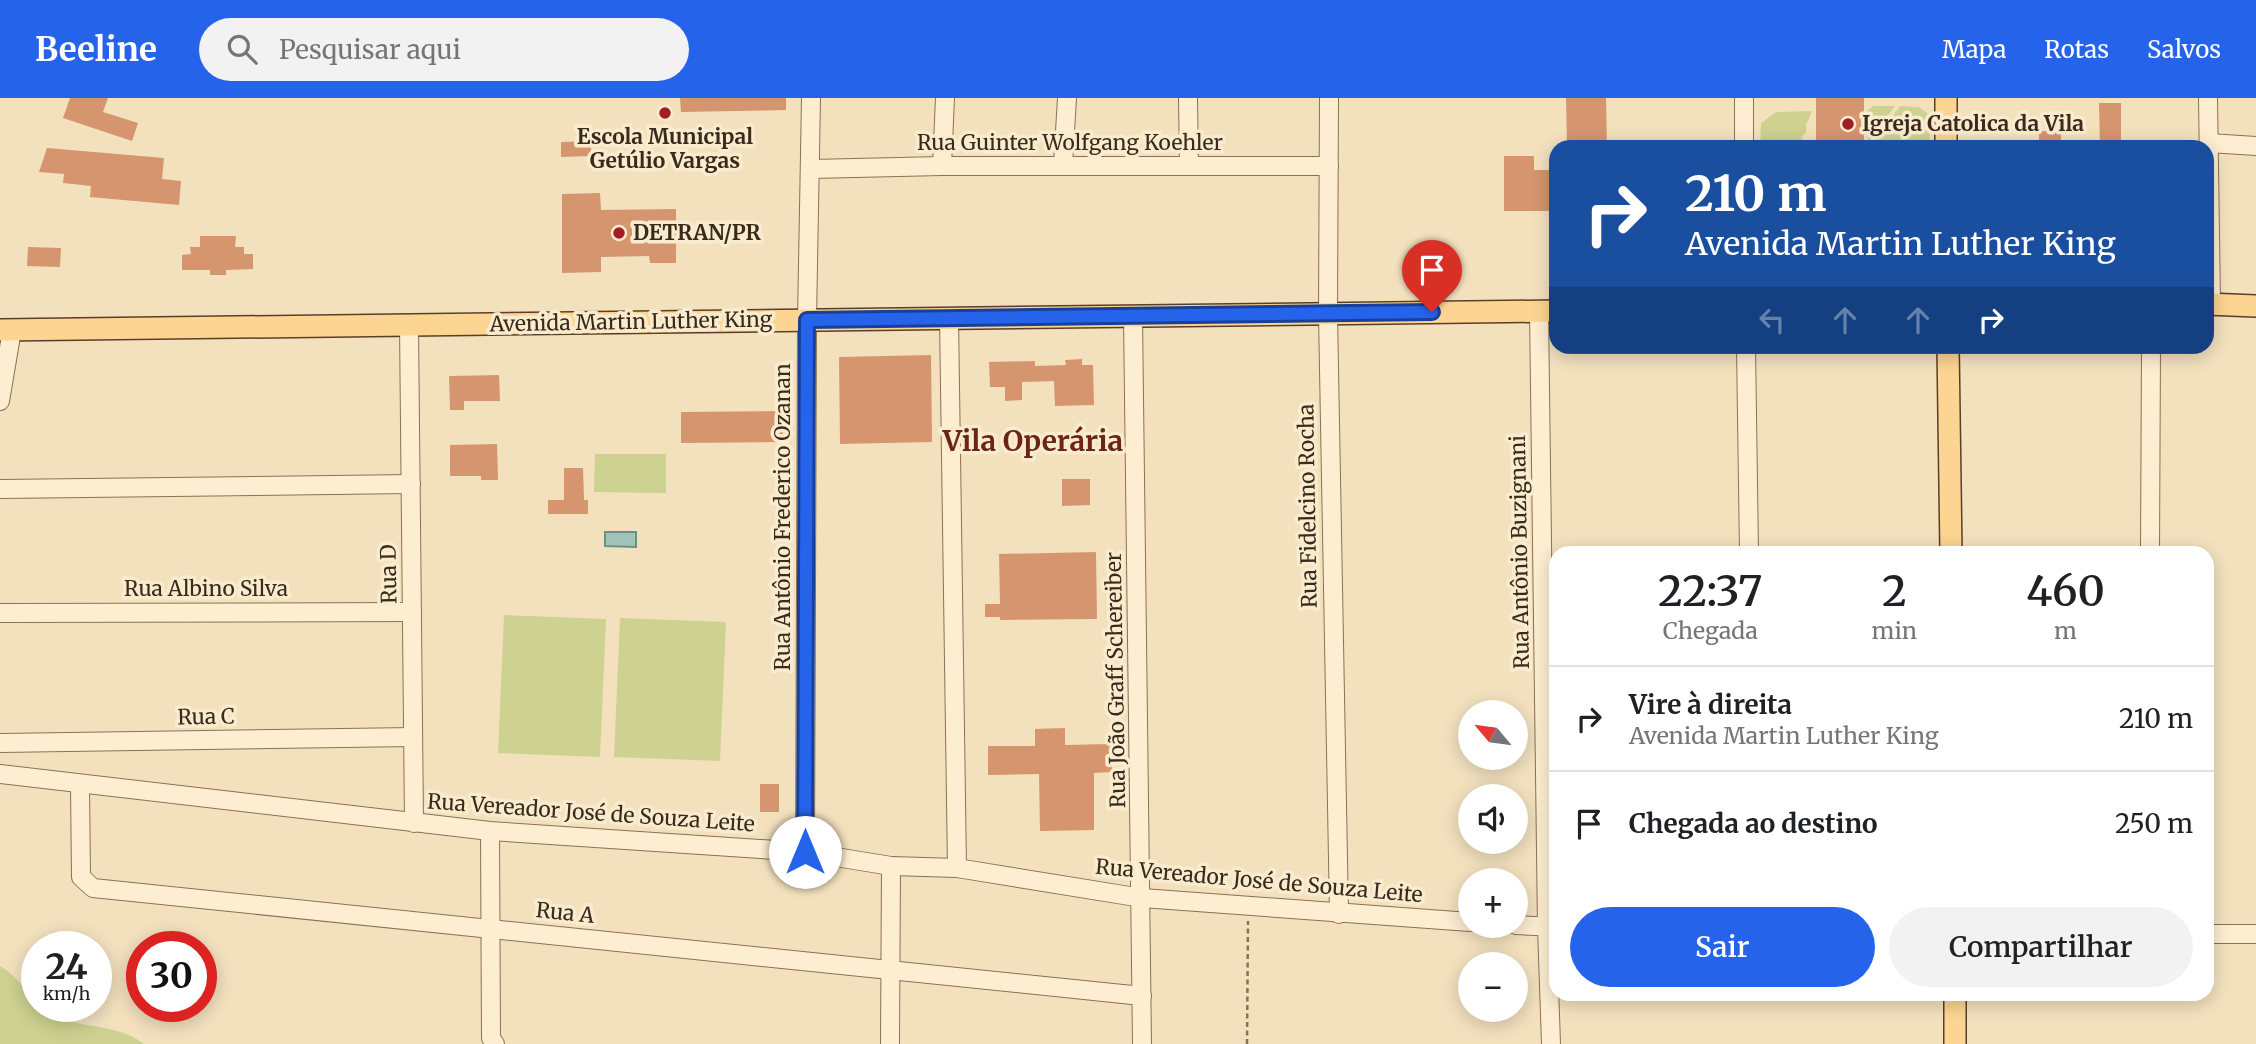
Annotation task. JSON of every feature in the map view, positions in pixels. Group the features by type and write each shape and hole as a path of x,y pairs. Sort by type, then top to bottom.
{"main road":[{"path":"1946,98 1946,140"},
{"path":"2214,304 2256,306"},
{"name":"Avenida Martin Luther King","path":"6,330 1547,311"},
{"path":"1948,354 1951,546"},
{"path":"1955,1001 1955,1044"}],"street":[{"name":"Rua Antônio Frederico Ozanan","path":"805,852 807,320 811,98"},
{"path":"942,166 945,98"},
{"path":"1063,165 1067,98"},
{"path":"1188,98 1189,165"},
{"name":"Rua Fidelcino Rocha","path":"1329,98 1328,314 1339,914"},
{"path":"1744,98 1744,140"},
{"path":"2208,98 2209,140"},
{"path":"2214,143 2256,146"},
{"name":"Rua Guinter Wolfgang Koehler","path":"811,169 1063,165 1329,166"},
{"name":"Rua Antônio Buzignani","path":"1547,311 1549,557"},
{"name":"Rua João Graff Schereiber","path":"1133,316 1142,1044"},
{"path":"949,318 957,868"},
{"name":"Rua D","path":"409,325 414,823"},
{"path":"0,401 6,330"},
{"path":"1746,354 1749,546"},
{"path":"2150,546 2151,354"},
{"path":"0,489 411,484"},
{"name":"Rua Albino Silva","path":"0,613 412,612"},
{"name":"Rua C","path":"0,743 413,737"},
{"name":"Rua Vereador José de Souza Leite","path":"0,774 490,831 805,852 891,866 957,868 1142,898 1458,921"},
{"name":"Rua A","path":"80,784 81,877 93,888 1142,996"},
{"path":"490,831 493,1041"},
{"path":"890,1044 891,866"},
{"path":"1528,926 1549,927"},
{"path":"2214,934 2256,934"},
{"name":"Rua Antônio Buzignani","path":"1551,1001 1551,1044"}],"path":[{"path":"1247,1044 1248,906"}],"green space":[{"path":"1873,106 1895,106 1870,140 1868,140 1867,111"},
{"path":"1900,106 1919,107 1929,115 1930,140 1874,140"},
{"path":"1812,111 1806,125 1806,133 1801,137 1803,140 1760,140 1761,123 1776,112"},
{"path":"595,454 666,454 666,493 594,492"},
{"path":"504,615 606,619 600,757 498,753"},
{"path":"620,618 726,622 720,761 614,757"},
{"path":"0,966 21,985 21,1022 74,1022 122,1032 144,1044 0,1044"}],"water":[{"path":"605,532 636,532 636,547 605,546"}],"building":[{"path":"70,98 108,98 103,112 138,123 132,141 63,118"},
{"path":"680,98 786,98 786,110 681,112"},
{"path":"1566,98 1606,98 1607,140 1567,140"},
{"path":"1816,98 1864,98 1864,140 1816,140"},
{"path":"2099,103 2121,103 2121,140 2100,140"},
{"path":"2039,131 2061,131 2061,140 2039,140"},
{"path":"591,141 591,156 561,157 561,142"},
{"path":"47,148 164,158 162,179 181,181 179,205 90,197 91,186 63,183 64,174 39,172"},
{"path":"1504,156 1534,156 1534,170 1549,170 1549,211 1504,211"},
{"name":"DETRAN/PR","path":"600,193 601,210 676,209 676,263 650,263 649,256 601,257 601,272 562,273 562,194"},
{"path":"200,236 236,236 235,247 244,247 244,254 253,254 253,269 226,270 226,275 210,275 210,270 182,270 182,255 191,254 190,247 200,247"},
{"path":"28,247 61,248 60,267 27,266"},
{"path":"931,355 932,442 840,444 839,357"},
{"path":"1082,359 1082,365 1093,365 1094,405 1055,406 1054,381 1022,382 1022,400 1005,401 1005,387 990,387 989,362 1035,361 1035,366 1066,365 1065,360"},
{"path":"499,375 500,401 464,401 464,410 450,410 449,376"},
{"path":"783,411 783,442 681,443 681,412"},
{"path":"497,444 498,480 481,480 481,476 450,476 450,445"},
{"path":"564,468 583,468 584,500 588,500 588,514 548,514 548,500 564,500"},
{"path":"1062,479 1090,479 1090,505 1062,506"},
{"path":"1096,552 1097,619 1000,620 1000,617 985,617 985,604 1000,604 999,554"},
{"path":"1065,728 1065,745 1111,744 1112,772 1094,773 1094,830 1040,831 1039,774 988,775 988,746 1035,746 1035,729"},
{"path":"760,784 779,784 779,812 760,812"}],"place":[{"name":"Escola Municipal Getúlio Vargas","path":"665,113"},
{"name":"Igreja Catolica da Vila","path":"1848,124"},
{"name":"DETRAN/PR","path":"619,233"}],"district":[{"name":"Vila Operária","path":"1033,441"}],"route":[{"path":"805,852 807,320 1432,312"}]}
